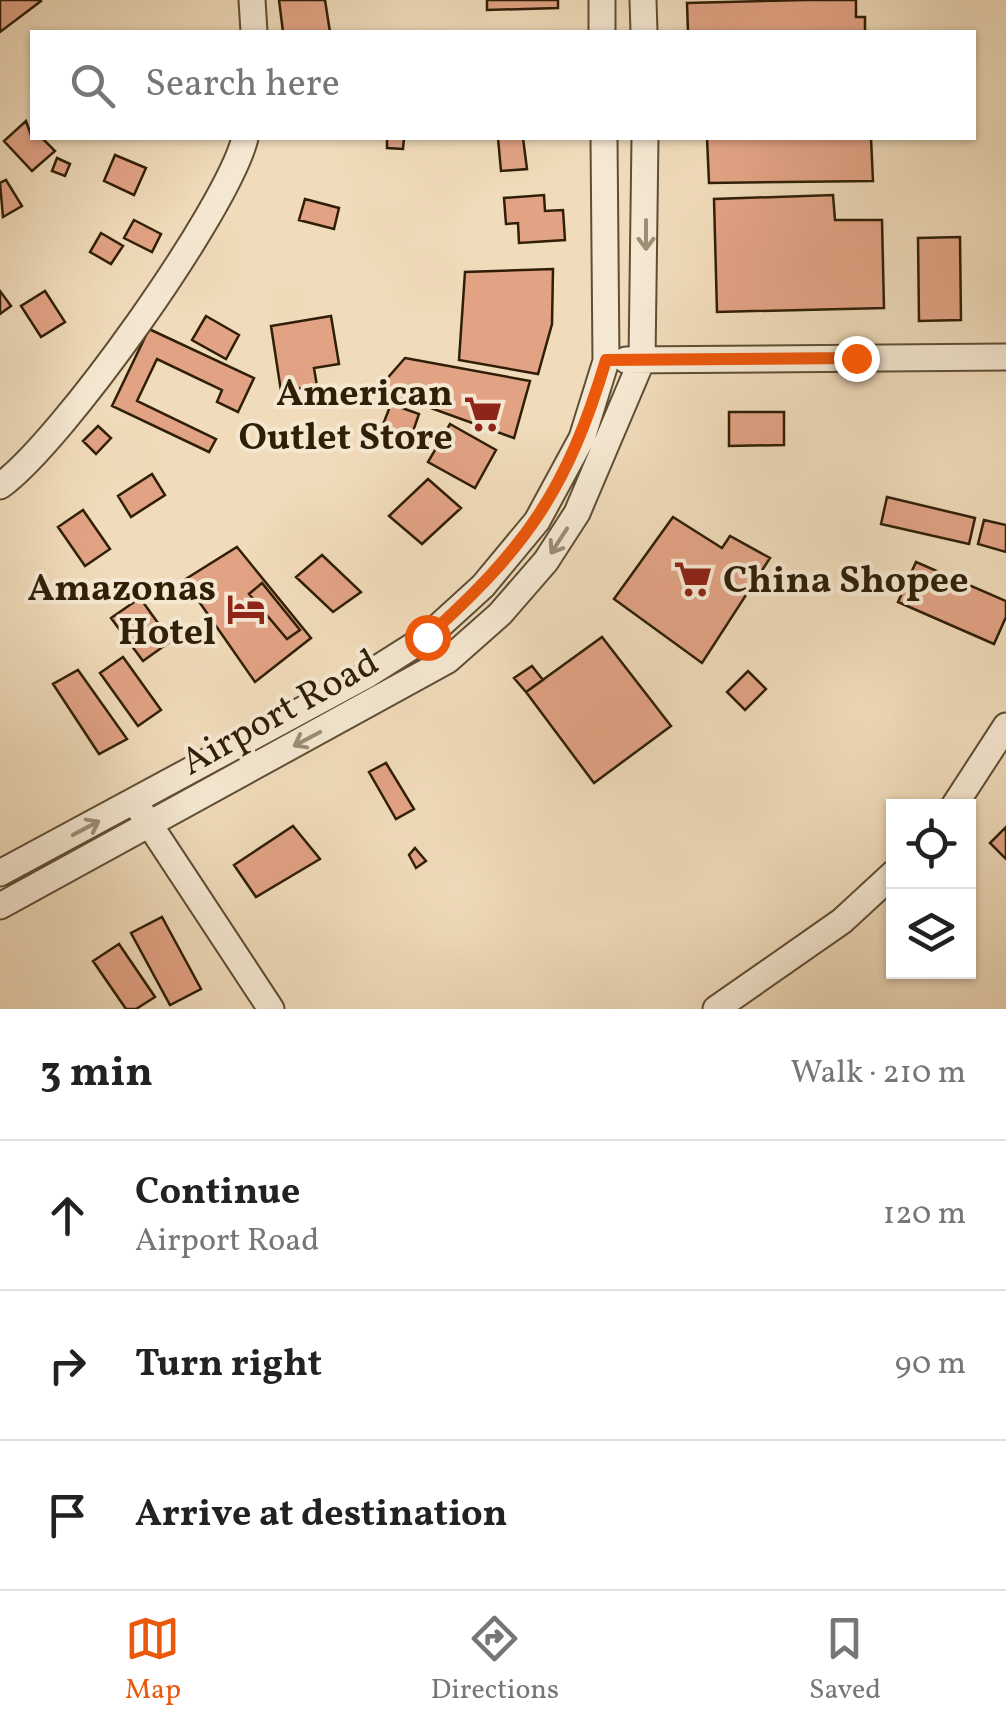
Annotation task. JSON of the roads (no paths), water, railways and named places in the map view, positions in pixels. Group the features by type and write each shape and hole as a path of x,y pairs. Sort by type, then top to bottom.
{"street":[{"path":"252,0 254,30"},
{"path":"602,0 602,30"},
{"path":"643,0 644,30"},
{"path":"0,486 51,437 210,218 244,140"},
{"name":"Airport Road","path":"0,873 368,675 427,637 484,586 546,504 582,438 606,360 604,140"},
{"name":"Airport Road","path":"0,906 435,668 500,614 546,561 578,513 642,360 645,140"},
{"path":"606,360 1006,357"},
{"path":"959,799 1006,726"},
{"path":"134,802 271,1009"},
{"path":"716,1009 842,921 886,880"}],"place":[{"name":"American Outlet Store","path":"483,414"},
{"name":"China Shopee","path":"693,579"},
{"name":"Amazonas Hotel","path":"246,609"}]}
